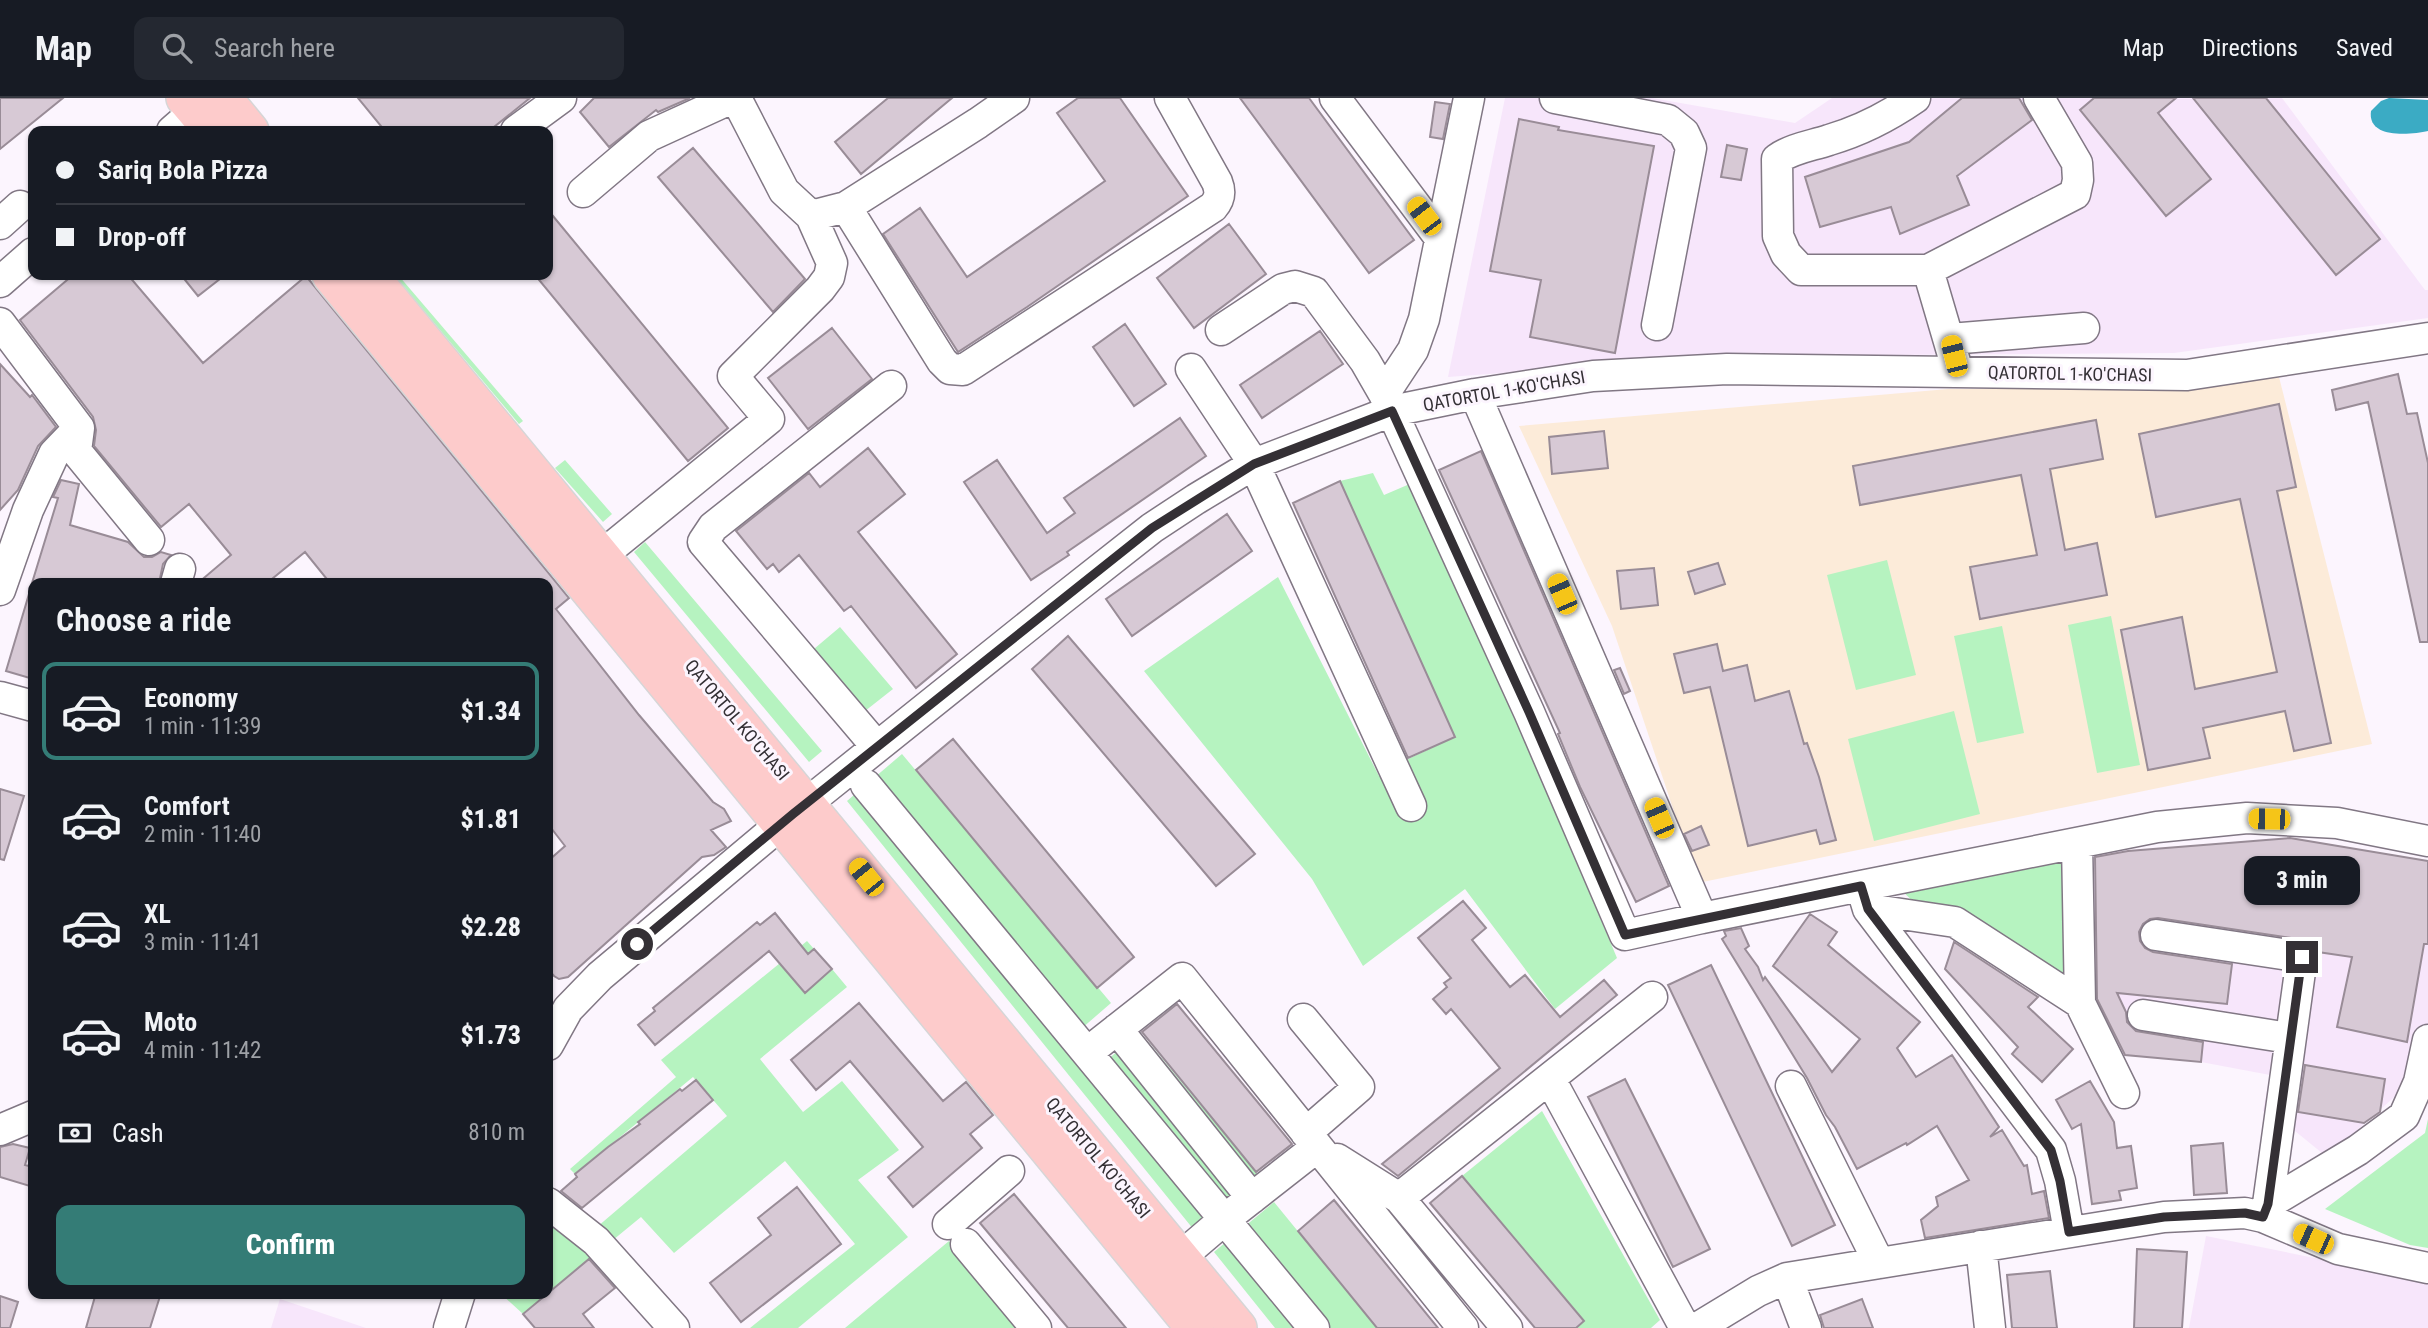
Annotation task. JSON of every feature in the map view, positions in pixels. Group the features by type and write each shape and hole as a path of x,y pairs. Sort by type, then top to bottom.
{"main road":[{"path":"199,109 238,126"},
{"name":"QATORTOL KO'CHASI","path":"347,280 589,566 1167,1268 1238,1328"},
{"name":"QATORTOL KO'CHASI","path":"1167,1268 1195,1328"}],"street":[{"path":"523,126 561,98"},
{"path":"583,192 649,136 734,98 784,191 811,216 832,263 829,277 733,376 769,419 589,566"},
{"path":"811,216 846,207 1014,98"},
{"path":"846,207 942,361 950,369 963,370 1202,215 1217,202 1220,188 1170,98"},
{"path":"1388,403 1413,350 1424,319 1469,98"},
{"path":"1555,98 1668,120 1684,133 1691,148 1657,325"},
{"path":"1915,98 1891,115 1832,140 1787,152 1777,159 1778,236 1786,254 1801,270 1928,270 2075,194 2077,163 2039,98"},
{"path":"1345,102 1440,238"},
{"path":"0,282 28,257"},
{"path":"1928,270 1958,372"},
{"path":"1221,330 1283,289 1295,286 1314,292 1365,361 1388,403 1529,712 1625,935 1702,918 1864,898 2077,844 2157,827 2246,818 2337,823 2428,841"},
{"path":"0,323 79,428 76,451 149,540"},
{"path":"1950,339 2084,328"},
{"name":"QATORTOL 1-KO'CHASI","path":"553,1036 568,1009 600,976 793,814 1152,528 1254,464 1388,403 1475,394 1593,376 1727,369 2187,375 2426,346"},
{"path":"1191,369 1254,464 1411,806"},
{"path":"877,747 703,542 713,527 891,386"},
{"path":"1475,394 1702,918"},
{"path":"2,576 27,510 54,454 79,428"},
{"path":"0,697 28,705"},
{"path":"866,785 1314,1328"},
{"path":"2077,844 2080,1003 2124,1093"},
{"path":"1864,898 1955,922 2080,1003"},
{"path":"1864,898 2047,1144 2058,1173 2069,1232"},
{"path":"2156,935 2302,957 2265,1211"},
{"path":"1087,1052 1182,978 1464,1328"},
{"path":"1399,1198 1652,997"},
{"path":"2143,1015 2289,1038"},
{"path":"1167,1268 1252,1198 1312,1140 1359,1087 1303,1019"},
{"path":"1117,1029 1252,1198"},
{"path":"1697,1328 1749,1296 1787,1278 2164,1217 2265,1211 2358,1150 2404,1116 2419,1082 2428,1040"},
{"path":"1550,1079 1685,1328"},
{"path":"1791,1086 1878,1263"},
{"path":"0,1130 28,1118"},
{"path":"1312,1140 1399,1198 1507,1328"},
{"path":"1009,1171 957,1234 1036,1328"},
{"path":"553,1207 596,1241 674,1328"},
{"path":"2265,1211 2337,1250 2428,1268"},
{"path":"1981,1246 1990,1328"},
{"path":"1787,1278 1806,1328"}],"shaded area":[{"path":"1505,98 1652,98 1795,123 1832,98 2282,98 2425,290 2428,290 2428,318 2174,353 1735,356 1448,377"},
{"path":"2279,377 2372,744 1698,883 1612,626 1519,426 1948,389 2191,389"},
{"path":"2294,838 2428,861 2428,1067 2327,1157 2285,1123 2263,1111 2270,1075 2201,1062 2114,1054 2085,985 2081,854"},
{"path":"2206,1236 2428,1281 2428,1328 2189,1328"},
{"path":"280,1299 366,1328 271,1328"}],"green space":[{"path":"398,280 402,280 523,421 519,424"},
{"path":"565,460 612,514 603,522 555,468"},
{"path":"1373,473 1384,495 1412,483 1522,732 1617,958 1555,1009 1465,889 1363,966 1312,879 1144,671 1278,577 1379,776 1455,737 1340,481"},
{"path":"645,542 822,751 809,762 634,552"},
{"path":"1887,560 1916,675 1856,690 1827,575"},
{"path":"2111,616 2140,765 2097,773 2068,625"},
{"path":"2002,626 2024,733 1977,743 1954,636"},
{"path":"840,627 893,689 860,715 808,654"},
{"path":"1954,711 1980,814 1874,841 1848,739"},
{"path":"902,754 1111,1003 1066,1042 1092,1073 1140,1032 1260,1177 1194,1230 847,801"},
{"path":"2072,856 2076,986 1921,909 1899,888"},
{"path":"807,941 814,949 788,972 805,992 832,969 847,987 760,1059 803,1112 842,1081 899,1150 858,1180 908,1237 798,1328 750,1328 855,1244 785,1161 674,1253 641,1217 553,1289 553,1216 597,1227 727,1116 693,1077 575,1174 570,1169 676,1077 661,1060"},
{"path":"1542,1111 1660,1320 1651,1328 1576,1328 1584,1320 1462,1176"},
{"path":"2428,1119 2428,1248 2410,1245 2325,1209 2425,1133"},
{"path":"1274,1202 1377,1328 1275,1328 1214,1252"},
{"path":"949,1241 1022,1328 845,1328"},
{"path":"507,1299 541,1299 523,1314"}],"water":[{"path":"2389,98 2428,100 2428,131 2401,134 2383,131 2376,126 2371,111 2381,101"}],"building":[{"path":"0,98 63,98 28,126 0,149"},
{"path":"358,98 530,98 495,126 381,126"},
{"path":"594,98 690,98 658,112 656,110 609,147 580,112"},
{"path":"888,98 952,98 861,174 835,142"},
{"path":"1078,98 1120,98 1188,196 958,352 883,234 920,208 967,277 1105,181 1057,113"},
{"path":"1240,98 1309,98 1414,240 1369,273"},
{"path":"1962,98 2019,98 2032,120 1957,176 1969,205 1900,234 1891,207 1820,227 1805,177 1909,142"},
{"path":"2094,98 2176,98 2158,113 2211,179 2166,216 2080,110"},
{"path":"2193,98 2266,98 2380,239 2336,275"},
{"path":"1435,102 1450,104 1443,139 1430,137"},
{"path":"1519,119 1559,127 1558,130 1654,146 1615,353 1530,337 1541,280 1490,271"},
{"path":"1727,145 1747,149 1741,180 1721,177"},
{"path":"693,148 805,279 773,312 658,177"},
{"path":"553,216 728,428 688,461 539,280 553,280"},
{"path":"1229,224 1266,274 1194,328 1157,278"},
{"path":"67,280 132,280 203,363 301,280 309,280 553,578 326,578 305,552 273,578 204,578 231,555 189,504 161,527 94,446 96,430 93,417 20,320"},
{"path":"185,280 219,280 198,296"},
{"path":"1125,324 1166,384 1134,406 1093,347"},
{"path":"832,328 872,379 808,429 768,378"},
{"path":"1320,331 1343,364 1262,418 1240,385"},
{"path":"0,364 30,397 32,395 56,427 38,446 18,490 0,510"},
{"path":"2398,374 2407,414 2417,413 2428,463 2428,642 2420,642 2368,402 2336,410 2332,390"},
{"path":"2279,404 2296,487 2277,491 2331,743 2294,751 2285,711 2203,728 2210,758 2148,770 2121,630 2182,617 2195,689 2277,672 2240,499 2156,517 2139,434"},
{"path":"1180,418 1206,456 1031,580 964,482 997,460 1047,533 1075,513 1064,498"},
{"path":"2096,420 2103,459 2050,469 2065,550 2097,543 2107,595 1980,619 1970,567 2037,555 2021,475 1860,505 1853,466"},
{"path":"1604,431 1608,468 1552,474 1549,437"},
{"path":"868,448 905,494 858,532 957,654 916,688 851,606 844,611 799,555 779,572 773,564 767,569 736,531 809,473 820,487"},
{"path":"1481,451 1669,886 1636,902 1580,787 1558,734 1560,733 1439,470"},
{"path":"61,480 79,484 70,525 128,542 144,557 152,557 161,552 171,555 163,564 160,578 34,578 58,498 53,497"},
{"path":"1340,481 1455,737 1408,758 1293,503"},
{"path":"1227,514 1252,551 1132,636 1106,599"},
{"path":"1718,563 1725,584 1695,594 1688,572"},
{"path":"1654,568 1658,605 1621,609 1617,571"},
{"path":"553,578 569,598 556,609 639,715 713,802 724,809 731,821 711,830 726,847 714,855 702,857 568,977 559,979 553,975 553,857 565,846 553,830"},
{"path":"28,597 28,678 6,671"},
{"path":"1068,636 1255,854 1216,886 1032,669"},
{"path":"1717,644 1723,671 1747,665 1755,701 1789,691 1804,744 1807,743 1819,777 1836,840 1820,844 1816,830 1748,846 1710,687 1684,693 1674,654"},
{"path":"1620,668 1630,691 1624,694 1614,670"},
{"path":"953,739 1134,957 1097,988 916,770"},
{"path":"0,789 24,796 4,860 0,859"},
{"path":"1701,826 1709,845 1692,851 1684,834"},
{"path":"2290,838 2428,861 2428,944 2424,944 2407,1042 2337,1027 2352,957 2318,952 2313,944 2305,940 2158,918 2143,924 2139,932 2140,941 2145,948 2153,952 2232,964 2227,1004 2117,993 2126,1012 2127,1022 2136,1031 2203,1042 2201,1062 2125,1055 2097,999 2095,857 2128,851"},
{"path":"1463,901 1486,928 1472,940 1510,987 1525,975 1560,1017 1604,980 1617,995 1398,1176 1382,1164 1500,1068 1451,1009 1446,1014 1433,999 1447,987 1444,983 1451,978 1418,938"},
{"path":"775,913 808,954 814,949 832,969 805,993 769,951 655,1045 638,1025 655,1011 653,1008 757,922 760,925"},
{"path":"1810,914 1837,932 1828,945 1920,1022 1897,1048 1916,1077 1952,1055 1999,1127 1990,1137 2002,1130 2024,1166 2027,1165 2032,1194 2044,1191 2049,1218 1925,1238 1921,1220 1938,1206 1936,1197 1969,1180 1937,1126 1907,1145 1906,1143 1857,1169 1807,1078 1722,939 1726,936 1724,931 1741,928 1749,946 1745,949 1758,967 1763,980 1765,977 1832,1072 1860,1039 1773,966"},
{"path":"1954,942 2038,997 2028,1007 2073,1049 2042,1082 2012,1054 2018,1047 1945,969"},
{"path":"1711,965 1835,1225 1792,1246 1668,985"},
{"path":"859,1003 943,1101 966,1082 993,1115 970,1134 982,1148 913,1207 888,1177 923,1147 850,1061 816,1090 791,1060"},
{"path":"1177,1004 1292,1144 1256,1172 1142,1032"},
{"path":"2305,1065 2385,1079 2380,1112 2364,1123 2298,1112"},
{"path":"1625,1079 1710,1249 1673,1267 1588,1097"},
{"path":"696,1080 713,1100 582,1208 561,1191 577,1177 575,1174 640,1124 638,1122"},
{"path":"2090,1081 2114,1122 2117,1148 2131,1146 2137,1188 2119,1191 2121,1200 2092,1204 2081,1124 2072,1129 2056,1100"},
{"path":"2223,1143 2227,1193 2194,1195 2191,1146"},
{"path":"13,1144 28,1148 25,1165 28,1166 28,1185 0,1177 0,1147"},
{"path":"1462,1176 1584,1321 1576,1328 1535,1328 1430,1203"},
{"path":"797,1187 841,1244 741,1322 710,1283 771,1235 758,1218"},
{"path":"1014,1194 1126,1328 1068,1328 980,1223"},
{"path":"1334,1200 1438,1328 1377,1328 1298,1231"},
{"path":"2137,1249 2187,1252 2182,1328 2134,1328"},
{"path":"589,1259 615,1288 583,1314 594,1328 535,1328 523,1314 541,1299 553,1299 553,1289"},
{"path":"2050,1271 2057,1328 2012,1328 2007,1275"},
{"path":"0,1296 18,1302 10,1328 0,1328"},
{"path":"94,1299 159,1299 150,1328 86,1328"},
{"path":"1862,1299 1873,1328 1824,1328 1820,1315"}],"route":[{"path":"637,944 793,814 1152,528 1254,464 1392,411 1529,712 1625,935 1861,886 1868,909 2051,1150 2060,1181 2069,1232 2164,1217 2245,1213 2263,1217 2268,1204 2302,957"}]}
